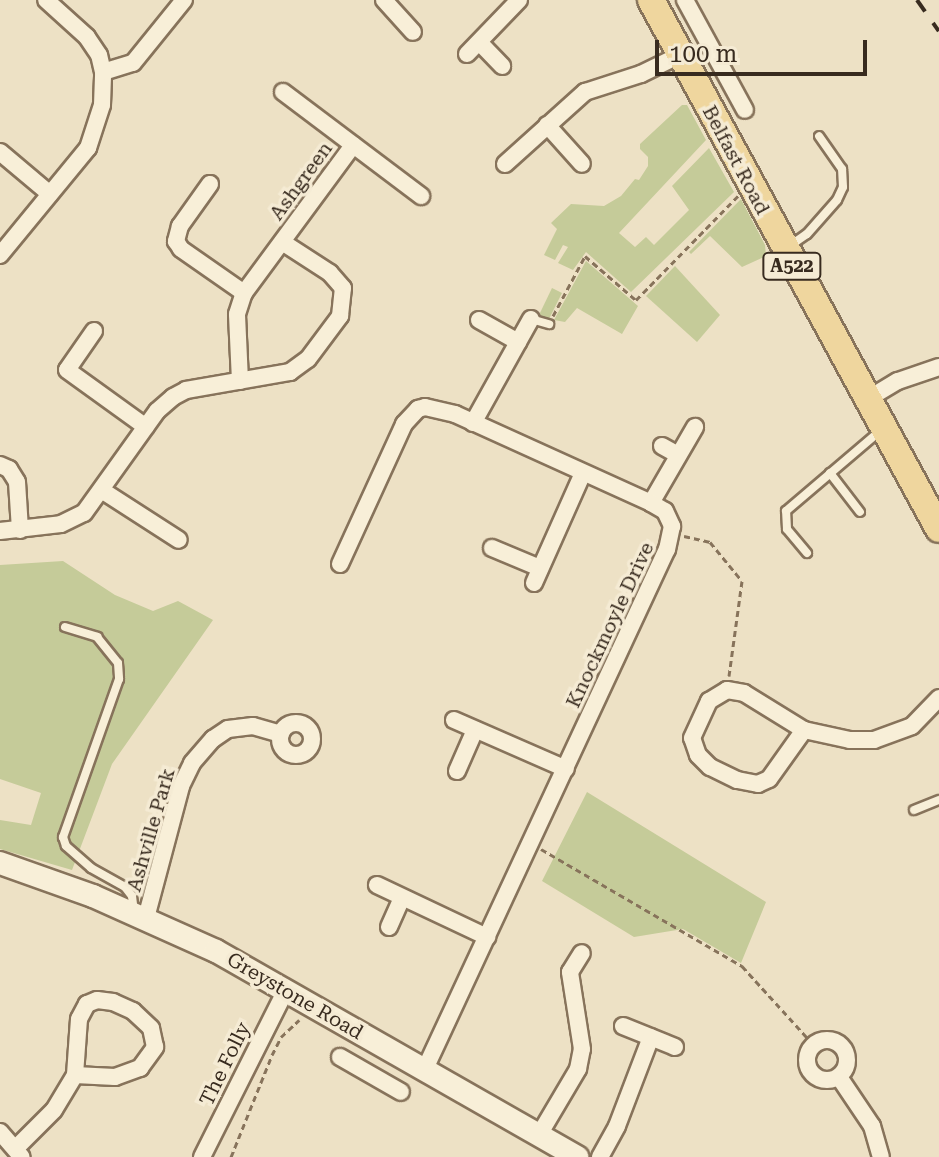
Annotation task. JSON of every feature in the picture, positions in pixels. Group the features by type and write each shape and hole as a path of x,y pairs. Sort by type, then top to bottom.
{"main road":[{"name":"Belfast Road","path":"656,11 783,250 939,529"},
{"name":"Greystone Road","path":"0,863 140,915 286,990 577,1157"}],"street":[{"path":"0,255 83,154 95,132 102,105 103,72 94,46 46,0"},
{"path":"103,72 133,63 184,0"},
{"path":"384,0 413,32"},
{"path":"467,54 519,0"},
{"path":"656,11 687,3 745,110"},
{"path":"480,43 502,66"},
{"path":"505,164 585,92 641,74 680,55"},
{"name":"Ashgreen","path":"283,92 421,196"},
{"path":"547,125 582,164"},
{"name":"Ashgreen","path":"240,381 237,314 244,293 353,145"},
{"path":"0,152 50,194"},
{"path":"210,184 180,226 176,241 181,249 244,293"},
{"name":"Ashgreen","path":"0,531 73,519 84,513 103,491 164,403 186,390 298,368 343,310 343,288 338,281 282,242"},
{"path":"482,314 518,342"},
{"path":"473,423 531,319"},
{"path":"94,331 67,370 146,427"},
{"path":"866,400 898,381 939,367"},
{"path":"340,564 410,415 418,409 436,407 582,475 651,503 695,427"},
{"path":"662,446 678,455"},
{"path":"0,465 9,469 17,482 20,530"},
{"path":"492,548 537,576 582,475"},
{"path":"103,491 179,540"},
{"name":"Knockmoyle Drive","path":"425,1069 672,534 668,515 651,503"},
{"path":"804,730 766,782 751,784 716,771 698,755 692,738 709,701 727,690 744,693 804,730 850,740 874,740 912,726 939,698"},
{"path":"454,720 566,769"},
{"name":"Ashville Park","path":"140,915 181,786 192,763 213,739 228,729 253,726 281,734"},
{"path":"457,771 475,730"},
{"path":"377,885 487,937"},
{"path":"389,927 402,898"},
{"path":"539,1135 578,1069 582,1049 570,972 582,953"},
{"name":"The Folly","path":"202,1157 286,990"},
{"path":"0,1132 20,1152 59,1103 75,1075 79,1019 87,1004 97,1000 113,1002 133,1011 151,1028 154,1051 140,1068 115,1077 75,1075"},
{"path":"623,1026 675,1047"},
{"path":"600,1157 617,1126 651,1037"},
{"path":"826,1040 843,1048 847,1066 839,1077 826,1080 810,1070 807,1057 814,1045 826,1040"},
{"path":"370,1074 384,1047"},
{"path":"340,1057 401,1092"},
{"path":"839,1077 872,1126 881,1157"}],"lane":[{"path":"783,250 807,234 841,194 842,169 819,136"},
{"path":"531,319 549,324"},
{"path":"807,553 787,529 786,511 883,428"},
{"path":"830,473 860,512"},
{"path":"65,627 97,637 118,663 119,679 63,837 66,846 91,868 125,887 140,915"},
{"path":"914,810 939,800"}],"path":[{"path":"549,324 585,256 636,300 750,187"},
{"path":"672,534 710,542 742,581 727,690"},
{"path":"531,843 742,966 814,1045"},
{"path":"231,1157 281,1037 311,1004"}],"green space":[{"path":"682,105 687,105 706,140 619,233 635,247 646,237 654,245 689,210 672,186 709,148 734,192 631,292 586,252 573,270 558,263 568,247 563,245 555,260 544,255 557,229 551,223 571,204 604,206 621,196 635,179 639,180 648,166 648,157 640,149 640,144"},
{"path":"741,199 765,245 766,256 742,267 710,236 691,254 689,252"},
{"path":"586,261 638,306 622,334 577,308 565,322 554,320"},
{"path":"675,266 720,315 697,342 646,296"},
{"path":"552,288 562,293 549,319 539,315"},
{"path":"63,561 115,595 153,611 178,601 213,620 112,764 72,870 0,849 0,820 31,825 41,793 0,779 0,565"},
{"path":"587,792 766,902 741,963 683,929 634,937 542,881"}],"railway":[{"path":"917,0 939,31"}]}
